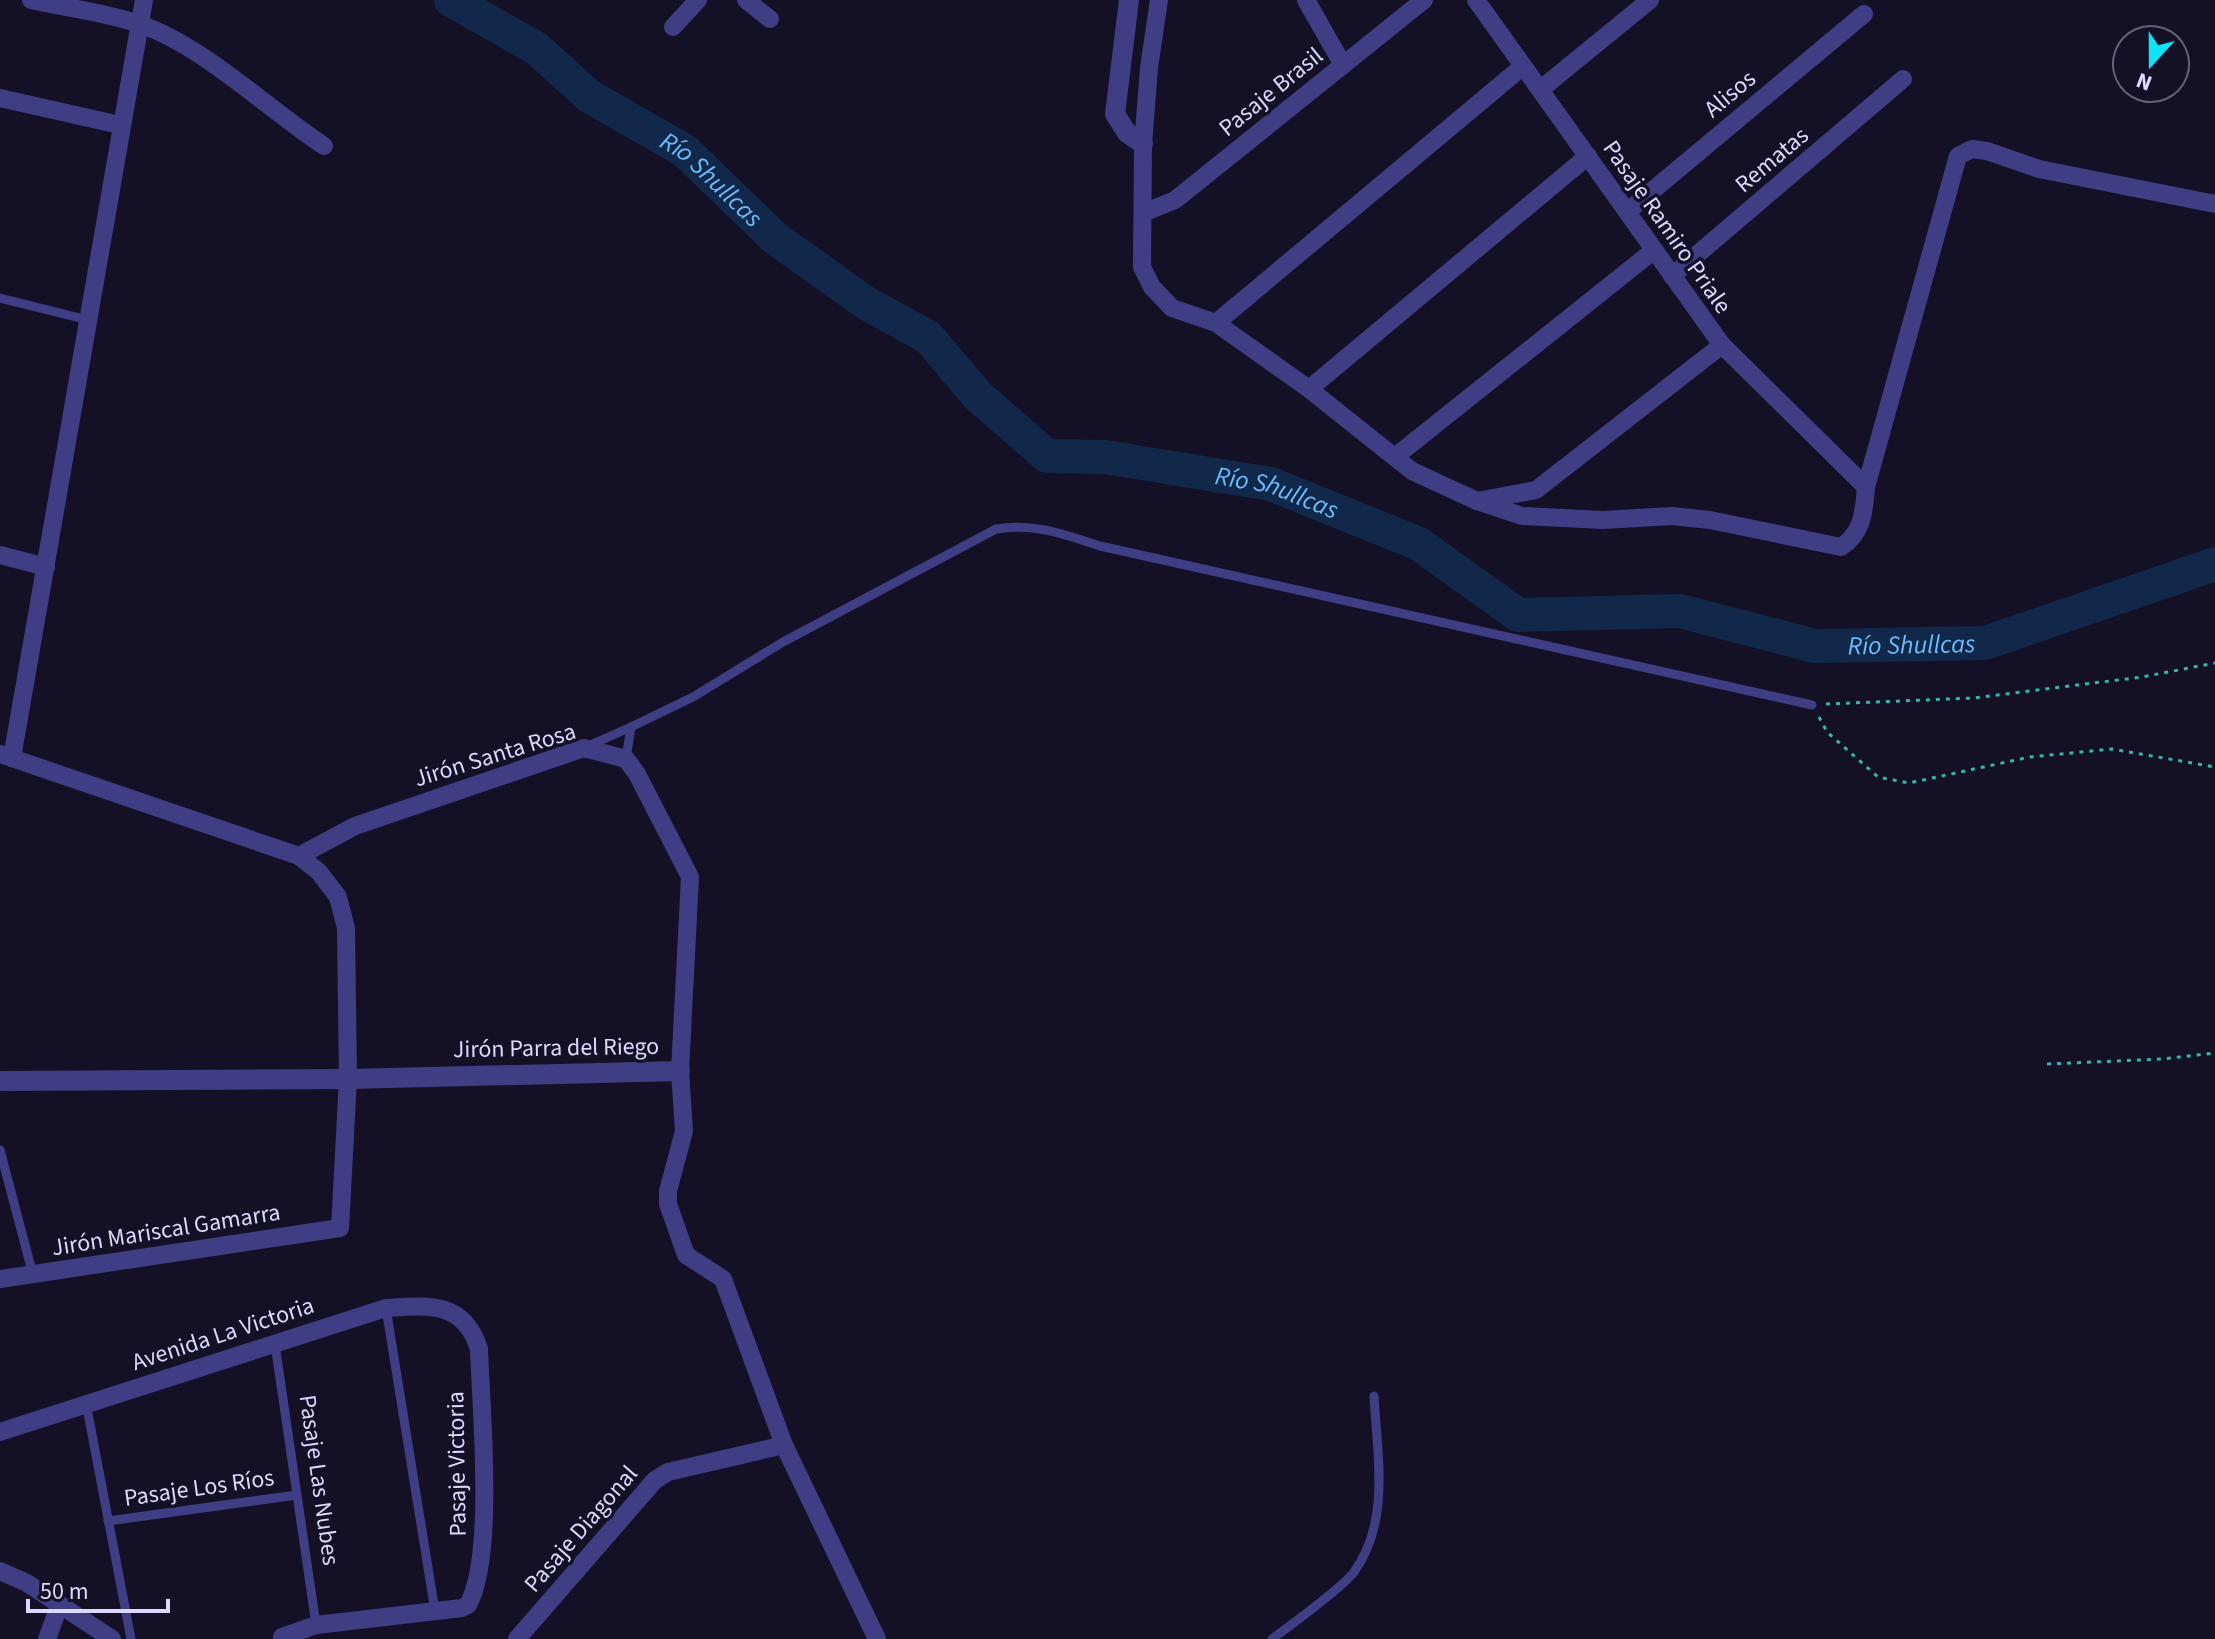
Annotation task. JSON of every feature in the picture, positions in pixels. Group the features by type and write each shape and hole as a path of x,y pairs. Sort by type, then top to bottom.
{"street":[{"path":"31,0 139,24 189,50 324,146"},
{"path":"144,0 46,567 6,756 299,856 319,872 338,897 346,928 348,1079"},
{"path":"673,27 698,0"},
{"path":"746,0 770,19"},
{"path":"1129,0 1115,114 1127,133 1143,144"},
{"path":"1159,0 1143,144 1142,267 1152,287 1172,308 1216,323 1309,389 1412,471 1477,501 1522,516 1603,520 1672,516 1710,520 1833,548 1850,541 1861,525 1866,487 1922,294 1953,168 1964,151 1987,151 2039,169 2215,204"},
{"path":"1306,0 1343,65"},
{"name":"Pasaje Brasil","path":"1143,213 1175,200 1424,0"},
{"name":"Pasaje Ramiro Priale","path":"1476,0 1722,345 1536,490 1477,501"},
{"path":"1541,89 1650,0"},
{"name":"Alisos","path":"1628,211 1864,14"},
{"path":"1216,323 1522,67"},
{"name":"Rematas","path":"1672,276 1903,79"},
{"path":"0,98 120,125"},
{"path":"1309,389 1588,156"},
{"path":"1396,456 1653,251"},
{"path":"1722,345 1866,487"},
{"path":"0,555 46,567"},
{"name":"Jirón Santa Rosa","path":"299,856 355,826 584,748 626,759"},
{"path":"626,759 637,774 690,877 680,1071"},
{"name":"Jirón Parra del Riego","path":"0,1081 348,1079 680,1071 684,1131 668,1191 668,1204 686,1255 723,1279 784,1445 877,1639"},
{"name":"Jirón Mariscal Gamarra","path":"0,1279 340,1228 348,1079"},
{"name":"Avenida La Victoria","path":"0,1432 386,1308 421,1305 443,1309 464,1319"},
{"name":"Pasaje Victoria","path":"435,1611 462,1608 472,1598 483,1557 479,1349 473,1330 464,1319"},
{"name":"Pasaje Diagonal","path":"517,1639 655,1480 668,1472 784,1445"},
{"path":"0,1571 27,1583 111,1639"},
{"path":"47,1639 59,1606"},
{"path":"279,1638 316,1625 435,1611"}],"lane":[{"path":"0,298 88,320"},
{"path":"584,748 693,697 783,642 996,529 1017,526 1041,526 1114,550 1812,705"},
{"path":"626,759 631,727"},
{"path":"0,1150 33,1275"},
{"path":"386,1308 435,1611"},
{"name":"Pasaje Las Nubes","path":"275,1343 316,1625"},
{"path":"1272,1639 1340,1586 1361,1560 1377,1520 1379,1498 1374,1396"},
{"path":"86,1402 131,1639"},
{"name":"Pasaje Los Ríos","path":"108,1521 297,1495"}],"path":[{"path":"2215,663 2142,677 1973,698 1812,705 1827,732 1878,777 1909,783 2030,757 2112,749 2215,767"},
{"path":"2047,1064 2162,1059 2215,1053"}],"waterway":[{"name":"Río Shullcas","path":"451,0 536,48 589,96 685,151 775,238 866,303 928,337 978,396 1047,456 1105,457 1271,484 1419,544 1518,615 1680,611 1815,646 1985,643 2215,564"}]}
